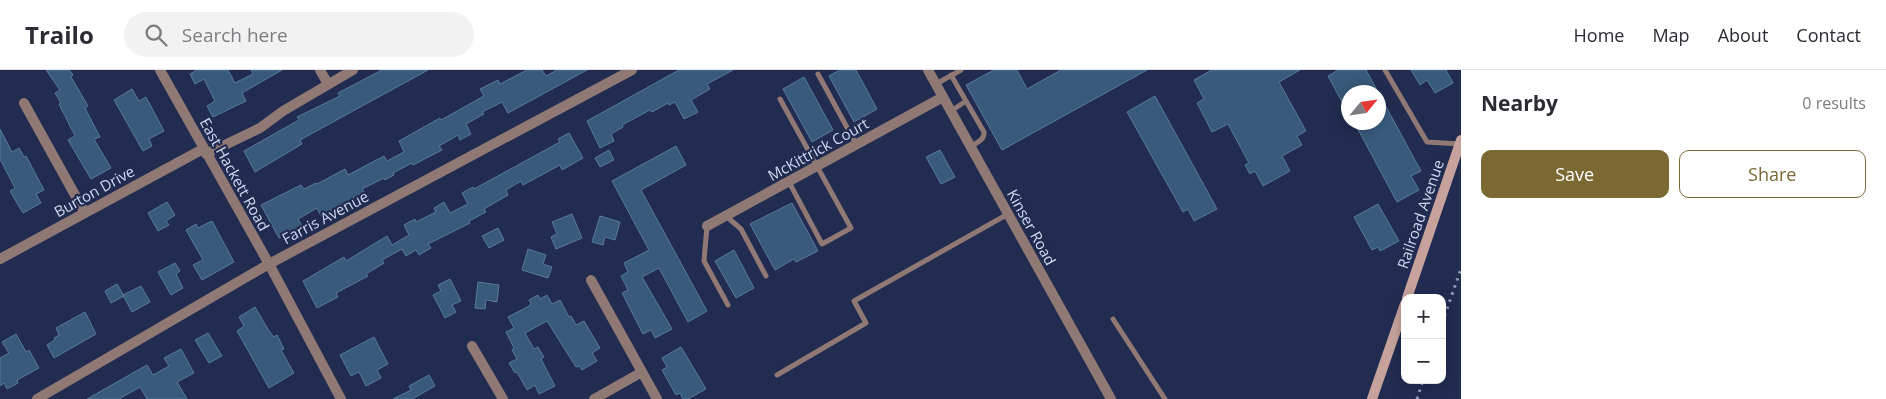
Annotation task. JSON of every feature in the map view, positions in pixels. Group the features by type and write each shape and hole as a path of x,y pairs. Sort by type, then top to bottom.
{"street":[{"name":"East Hackett Road","path":"160,70 269,264 341,399"},
{"path":"320,70 328,84"},
{"name":"Burton Drive","path":"0,259 204,151 245,137 283,111 353,70"},
{"name":"Farris Avenue","path":"37,399 269,264 632,70"},
{"name":"Kinser Road","path":"928,70 1111,399"},
{"name":"McKittrick Court","path":"707,226 943,97"},
{"path":"24,103 85,213"},
{"name":"Railroad Avenue","path":"1408,294 1460,142"},
{"path":"591,280 657,399"},
{"path":"1372,399 1401,316"},
{"path":"472,346 503,399"},
{"path":"594,399 642,372"}],"lane":[{"path":"936,84 961,70"},
{"path":"1385,70 1427,142 1460,142"},
{"path":"818,74 856,144"},
{"path":"952,76 984,136 982,140 970,147"},
{"path":"780,99 851,228 822,244 789,182"},
{"path":"950,111 966,102"},
{"path":"776,375 866,323 854,301 1008,214"},
{"path":"726,216 741,229 766,276"},
{"path":"707,226 704,261 728,305"},
{"path":"1113,319 1164,399"}],"building":[{"path":"46,70 69,70 88,106 85,108 100,137 94,139 111,168 91,179 68,140 75,136 55,93 60,90"},
{"path":"197,70 228,70 235,83 253,74 251,70 282,70 242,93 246,101 213,117 207,106 215,101 204,79 195,84 190,74"},
{"path":"382,70 428,70 300,140 302,144 255,172 244,151 299,120 297,117 340,96 338,93"},
{"path":"527,70 542,70 546,76 557,70 587,70 508,113 502,102 482,112 484,114 466,124 471,134 460,140 458,135 439,146 442,150 393,173 394,175 385,180 384,178 362,189 364,192 321,216 317,208 298,219 302,226 279,238 261,205 301,185 304,189 317,184 345,169 348,175 384,156 387,161 404,152 399,141 484,96 480,89 498,80 500,84"},
{"path":"679,70 733,70 707,84 710,89 691,100 698,112 684,119 675,102 669,105 668,103 622,125 623,127 611,134 614,141 600,148 587,121"},
{"path":"840,70 856,70 877,109 854,122 829,76"},
{"path":"994,70 1017,70 1027,89 1061,70 1147,70 1002,150 966,85"},
{"path":"1212,70 1300,70 1279,82 1306,131 1297,136 1302,145 1282,156 1290,171 1263,186 1255,171 1250,174 1245,165 1249,163 1228,124 1212,132 1197,103 1204,99 1194,80"},
{"path":"1338,70 1366,70 1374,85 1341,85 1341,100 1328,76"},
{"path":"1411,70 1446,70 1453,83 1435,93 1427,80 1420,85"},
{"path":"804,77 833,130 812,142 783,89"},
{"path":"132,89 139,101 146,97 164,131 149,139 152,146 143,151 114,100"},
{"path":"1155,96 1217,209 1194,221 1188,209 1183,212 1127,112"},
{"path":"1386,107 1421,171 1411,176 1419,190 1397,202 1358,130 1386,130"},
{"path":"0,129 12,152 19,148 24,157 26,156 44,190 36,194 41,203 23,213 10,191 15,188 0,159"},
{"path":"569,133 583,158 562,170 560,165 523,185 521,181 506,190 508,195 484,209 486,212 469,221 470,223 428,244 431,248 419,255 416,250 406,256 402,249 382,260 384,263 366,274 368,276 336,293 338,297 317,308 303,281 344,257 346,261 387,236 392,245 409,235 404,225 415,219 416,222 436,212 434,208 444,202 450,213 468,204 462,193 473,187 474,189 560,142 558,139"},
{"path":"676,146 686,165 641,190 707,311 688,322 659,268 642,277 672,329 655,338 651,330 643,334 622,293 628,290 621,276 628,272 624,263 649,250 612,181"},
{"path":"609,150 614,160 600,167 595,158"},
{"path":"940,150 955,177 941,184 926,157"},
{"path":"167,202 175,215 166,221 169,225 158,231 148,213"},
{"path":"792,203 818,251 796,262 794,259 775,270 750,224"},
{"path":"1378,204 1399,241 1380,251 1378,247 1372,250 1354,217"},
{"path":"572,214 582,238 556,249 551,237 557,234 552,222"},
{"path":"600,216 620,222 615,240 605,237 603,245 592,242"},
{"path":"212,221 234,262 202,280 193,265 203,260 186,230 196,224 198,228"},
{"path":"498,228 504,240 489,248 482,236"},
{"path":"528,249 546,255 543,264 552,267 548,278 522,270"},
{"path":"734,250 754,288 736,298 715,261"},
{"path":"175,263 180,271 176,274 183,288 171,295 158,272"},
{"path":"450,279 461,301 452,305 456,312 445,318 433,295 441,291 438,285"},
{"path":"478,282 499,285 497,302 486,300 485,309 475,308"},
{"path":"117,284 124,296 111,303 105,291"},
{"path":"141,286 150,302 132,312 123,295"},
{"path":"538,295 540,299 547,295 552,304 560,300 569,317 571,316 576,325 584,321 600,348 592,353 597,361 582,370 579,366 576,367 547,321 525,333 534,349 538,347 544,357 541,359 555,386 539,394 535,385 527,390 517,372 515,373 509,363 517,359 506,332 514,328 508,317 529,306 531,304 529,300"},
{"path":"255,307 269,331 274,337 277,335 284,349 281,350 294,373 269,388 237,331 244,326 239,317"},
{"path":"85,312 96,334 54,358 47,345 59,335 56,328"},
{"path":"208,333 222,356 209,363 195,340"},
{"path":"16,334 26,352 29,350 39,368 17,380 18,383 7,389 4,383 0,386 0,358 9,353 2,342"},
{"path":"374,337 388,364 377,370 381,378 366,386 359,372 351,376 340,355"},
{"path":"681,347 706,389 688,399 683,399 680,393 676,395 662,370 667,367 662,358"},
{"path":"181,349 194,373 177,382 187,399 147,399 140,387 119,399 87,399 147,365 153,375 169,366 164,358"},
{"path":"429,375 435,386 412,399 393,399 411,390 409,386"}],"railway":[{"path":"1446,312 1461,269"},
{"path":"1417,399 1422,384"}]}
